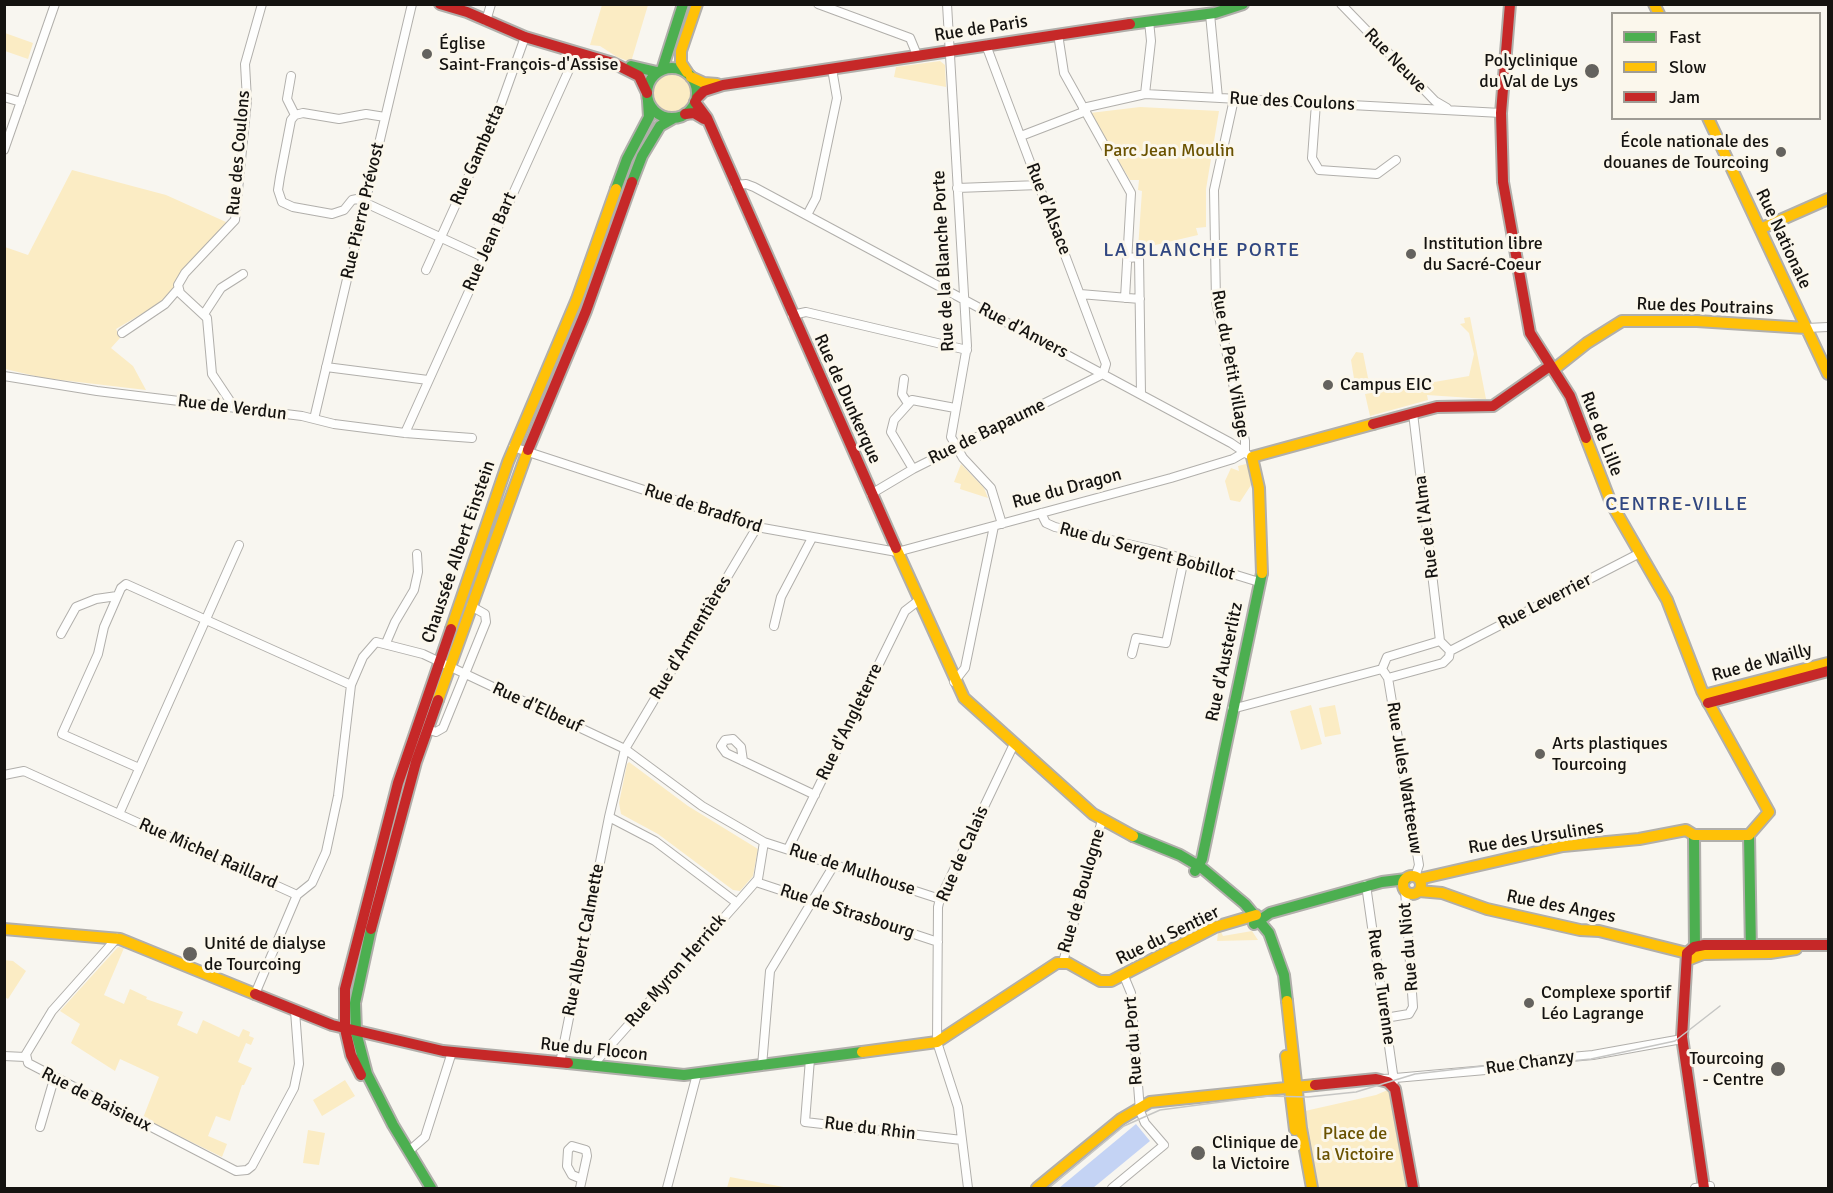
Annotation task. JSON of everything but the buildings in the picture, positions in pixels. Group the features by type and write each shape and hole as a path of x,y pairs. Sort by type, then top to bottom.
{"main road":[{"path":"440,4 525,37 613,63 660,71 676,68 689,75"},
{"path":"647,97 649,81 660,71 668,58 682,4"},
{"path":"685,114 696,100 696,87 681,63 681,51 697,4"},
{"name":"Rue de Paris","path":"696,100 705,90 723,85 1149,21 1243,4"},
{"name":"Rue de Lille","path":"1510,4 1501,113 1503,182 1531,336 1572,401 1611,503 1671,607 1706,699 1755,782 1769,812 1749,835"},
{"path":"613,63 639,76 647,97 658,114 674,118 685,114 697,114 711,129"},
{"name":"Rue de Paris","path":"689,75 705,83 723,85"},
{"name":"Chaussée Albert Einstein","path":"350,1030 345,994 387,820 513,447 577,299 627,159 647,121 647,97"},
{"name":"Rue de Dunkerque","path":"696,100 707,118 954,682"},
{"name":"Chaussée Albert Einstein","path":"350,1030 359,977 394,839 427,729 527,452 578,331 642,156 660,126 674,118"},
{"name":"Rue Nationale","path":"1709,120 1828,374"},
{"path":"1760,229 1828,199"},
{"name":"Rue des Poutrains","path":"1550,366 1614,324 1627,321 1697,321 1806,327"},
{"name":"Rue du Dragon","path":"1248,455 1451,405 1493,406 1550,366"},
{"name":"Rue d'Austerlitz","path":"1197,868 1263,565 1260,496 1248,455"},
{"name":"Rue de Wailly","path":"1706,699 1828,663"},
{"name":"Rue de Wailly","path":"1706,699 1828,671"},
{"path":"954,682 973,708 1102,820 1197,868 1257,922 1275,946 1284,975 1293,1088 1307,1188"},
{"name":"Rue des Ursulines","path":"1257,922 1367,888 1410,883 1498,859 1563,846 1639,839 1686,830 1694,835 1749,835"},
{"path":"1694,835 1692,952 1686,966 1682,1039 1705,1188"},
{"path":"1749,835 1751,949"},
{"name":"Rue des Anges","path":"1410,883 1412,894 1419,891 1442,893 1486,908 1580,930 1599,931 1692,952"},
{"name":"Rue du Sentier","path":"1063,962 1103,982 1124,976 1215,927 1257,922"},
{"name":"Rue du Flocon","path":"4,929 117,938 295,1011 350,1030 452,1052 697,1074 937,1042 1055,964 1063,962"},
{"path":"1692,952 1824,945"},
{"path":"350,1030 356,1066 431,1188"},
{"path":"1036,1188 1139,1107 1154,1102 1376,1079 1394,1083 1413,1188"},
{"path":"1293,1088 1312,1188"}],"street":[{"path":"4,150 55,4"},
{"name":"Rue des Coulons","path":"122,333 165,304 178,289 185,273 235,220 247,100 245,64 262,4"},
{"name":"Rue Pierre Prévost","path":"314,418 412,4"},
{"path":"486,21 491,4"},
{"path":"818,4 910,38 917,55"},
{"name":"Rue de la Blanche Porte","path":"947,4 967,350 950,434 956,448"},
{"name":"Rue Neuve","path":"1341,4 1435,101 1455,110"},
{"path":"1213,11 1218,98"},
{"path":"1145,94 1151,41 1149,21"},
{"path":"1058,34 1063,69 1131,193 1125,298"},
{"name":"Rue Gambetta","path":"426,270 500,107 525,37"},
{"name":"Rue d'Alsace","path":"986,45 1106,363 1103,374"},
{"name":"Rue Jean Bart","path":"405,433 577,52"},
{"path":"807,215 816,198 837,98 832,69"},
{"path":"291,76 287,99 295,115"},
{"name":"Rue des Coulons","path":"1021,136 1084,110 1145,94 1501,113"},
{"path":"4,96 21,102"},
{"name":"Rue du Petit Village","path":"1234,99 1214,190 1216,302 1248,455"},
{"path":"1316,103 1312,158 1319,170 1377,174 1396,160"},
{"path":"385,117 366,114 339,118 303,113 295,115 291,120 278,190 282,202 293,207 332,214 344,210 353,199 364,202 483,257"},
{"name":"Rue d'Anvers","path":"735,185 750,185 1141,394 1248,455"},
{"path":"957,188 1039,185"},
{"path":"1128,258 1139,257 1141,394"},
{"path":"204,314 218,291 243,274"},
{"path":"178,289 204,314 210,328 212,374 234,407"},
{"path":"1080,294 1140,299"},
{"path":"792,315 806,312 967,350"},
{"name":"Rue des Poutrains","path":"1806,327 1828,327"},
{"path":"326,367 428,380"},
{"name":"Rue de Bapaume","path":"871,494 913,469 1103,374"},
{"name":"Rue de Verdun","path":"4,376 97,391 314,418 405,433 472,438"},
{"path":"904,379 902,394 907,402"},
{"path":"913,469 890,430 907,402 913,400 956,408"},
{"name":"Rue de l'Alma","path":"1413,413 1440,641"},
{"name":"Rue de Bradford","path":"513,447 757,527 897,552"},
{"path":"954,682 965,668 998,525 991,488 956,448"},
{"name":"Rue du Dragon","path":"897,552 1248,455"},
{"name":"Rue du Sergent Bobillot","path":"1041,513 1046,524 1055,527 1259,582"},
{"name":"Rue d'Armentières","path":"609,817 625,749 757,527"},
{"path":"774,626 781,597 812,538"},
{"name":"Rue Michel Raillard","path":"119,814 239,545"},
{"name":"Rue Leverrier","path":"1388,678 1443,663 1449,657 1450,651 1640,553"},
{"path":"417,554 414,590 394,622 386,643 450,666"},
{"path":"1132,654 1136,638 1166,643 1184,560"},
{"path":"139,768 62,734 98,654 102,631 117,596 123,586 128,584 351,686"},
{"path":"61,634 73,609 96,599 117,596"},
{"name":"Rue d'Angleterre","path":"788,849 905,611 918,601"},
{"path":"427,729 436,732 443,728 486,622 485,615 471,606"},
{"path":"1382,669 1387,657 1440,641 1450,651"},
{"name":"Rue Michel Raillard","path":"255,994 297,895 312,883 331,832 351,686 368,649 376,642 386,643"},
{"name":"Rue d'Elbeuf","path":"450,666 625,749 689,797 764,842"},
{"path":"1232,709 1382,669"},
{"path":"1382,669 1388,678"},
{"name":"Rue Jules Watteeuw","path":"1388,678 1419,865 1410,883"},
{"name":"Rue de Calais","path":"968,1188 957,1103 937,1042 940,899 1014,744"},
{"path":"743,762 814,795"},
{"name":"Rue Michel Raillard","path":"4,775 24,771 297,895"},
{"path":"609,817 654,841 737,903"},
{"name":"Rue Albert Calmette","path":"560,1063 609,817"},
{"name":"Rue de Boulogne","path":"1063,962 1102,820"},
{"path":"756,882 764,842"},
{"name":"Rue de Mulhouse","path":"764,842 940,899"},
{"path":"762,1066 768,976 834,865"},
{"name":"Rue Myron Herrick","path":"592,1066 756,882"},
{"name":"Rue de Strasbourg","path":"756,882 938,942"},
{"name":"Rue du Niot","path":"1385,1018 1409,1014 1414,1005 1410,883"},
{"name":"Rue de Turenne","path":"1367,888 1394,1083"},
{"name":"Rue de Baisieux","path":"117,938 55,1007 25,1057 29,1065 236,1171 243,1172 252,1166 294,1088 299,1064 295,1011"},
{"name":"Rue du Port","path":"1124,976 1131,993 1139,1107"},
{"name":"Rue Chanzy","path":"1394,1083 1508,1068 1525,1062 1593,1054 1682,1039"},
{"path":"409,1151 425,1137 452,1052"},
{"path":"4,1056 25,1057"},
{"name":"Rue du Rhin","path":"810,1059 805,1122 962,1140"},
{"path":"667,1188 697,1074"},
{"path":"40,1127 54,1079"},
{"path":"1112,1188 1164,1145 1145,1123 1139,1107"},
{"path":"580,1188 582,1179"}],"green space":[{"path":"602,5 648,5 631,62 617,57 600,46 590,45"},
{"path":"5,33 33,43 28,59 5,51"},
{"path":"940,61 945,65 946,87 894,77 896,67"},
{"path":"672,72 686,78 692,92 686,106 672,112 658,106 652,92 658,78"},
{"name":"Parc Jean Moulin","path":"1140,107 1219,111 1206,189 1206,227 1196,228 1198,235 1138,249 1142,191 1138,190 1139,180 1130,180 1090,113"},
{"path":"72,170 166,195 226,222 224,228 160,303 116,329 120,338 111,348 133,366 146,390 44,378 5,369 5,247 28,255"},
{"path":"1470,317 1486,399 1427,395 1428,400 1370,416 1365,394 1469,376 1474,354 1469,333 1460,324 1465,323 1464,318"},
{"path":"1356,352 1363,353 1368,378 1377,387 1356,391 1351,360"},
{"path":"961,464 984,488 988,498 960,489 961,484 954,482"},
{"path":"1249,465 1253,482 1240,502 1230,500 1225,481 1231,468 1239,471 1238,466"},
{"path":"1311,705 1322,744 1301,750 1290,711"},
{"path":"1335,705 1341,734 1325,737 1319,708"},
{"path":"629,762 688,806 758,849 753,876 740,891 733,890 658,834 621,814 619,803"},
{"path":"1252,931 1258,940 1217,941 1218,933 1221,932 1223,936"},
{"path":"118,947 124,948 104,995 124,1004 130,989 147,997 146,999 183,1012 177,1025 197,1034 203,1020 239,1037 243,1029 250,1032 249,1036 254,1038 251,1045 246,1043 238,1062 252,1068 242,1085 230,1121 216,1116 208,1136 227,1144 222,1157 143,1118 159,1077 120,1059 115,1071 71,1043 80,1024 60,1011"},
{"path":"4,960 13,961 26,971 8,999 5,997"},
{"path":"345,1080 355,1096 322,1116 313,1100"},
{"name":"Place de la Victoire","path":"1390,1089 1410,1188 1317,1188 1305,1111 1376,1095"},
{"path":"308,1130 325,1133 319,1165 303,1163"},
{"path":"730,1177 789,1188 727,1188"}],"water":[{"path":"1136,1124 1150,1141 1093,1188 1059,1188"}],"tram line":[{"path":"1049,1188 1124,1126 1160,1110 1267,1096 1308,1097 1356,1092 1415,1074 1501,1064 1540,1064 1591,1059 1675,1041 1720,1006"}],"traffic: fast":[{"path":"662,70 683,4"},
{"path":"1130,24 1215,13 1243,4"},
{"path":"631,66 657,72"},
{"path":"667,68 677,68 690,75 697,88 697,93 697,98 690,111 677,118 667,118 658,114 651,107 647,98 647,88 651,79 658,72 667,68"},
{"path":"616,189 627,159 649,117 648,101"},
{"path":"632,182 642,156 660,126 674,118"},
{"path":"1195,871 1202,859 1262,573"},
{"path":"1694,835 1695,951"},
{"path":"1749,835 1751,952"},
{"path":"1133,836 1180,855 1202,868 1245,904 1269,933 1284,975 1287,1001"},
{"path":"1254,924 1270,913 1382,882 1406,879"},
{"path":"371,929 355,1003 356,1032 367,1074 393,1125 431,1188"},
{"path":"568,1063 684,1075 862,1052"}],"traffic: slow":[{"path":"687,72 681,63 681,51 697,4"},
{"path":"1654,4 1658,12"},
{"path":"691,77 704,83 717,84"},
{"path":"1709,120 1828,374"},
{"path":"451,629 508,462 577,299 616,189"},
{"path":"1760,229 1828,199"},
{"path":"1553,370 1587,343 1622,321 1697,321 1806,328"},
{"path":"1262,573 1259,488 1252,457 1373,424"},
{"path":"1586,438 1611,503 1667,600 1702,691 1769,812 1749,835"},
{"path":"438,700 528,450"},
{"path":"896,548 964,698 1093,814 1133,836"},
{"path":"1704,695 1828,663"},
{"path":"1419,879 1563,846 1639,839 1686,830 1694,835 1749,835"},
{"path":"1412,876 1418,879 1421,885 1418,891 1412,894 1406,891 1403,885 1406,879 1412,876"},
{"path":"1419,891 1442,893 1487,909 1580,930 1599,931 1695,955"},
{"path":"862,1052 937,1042 1057,963 1068,963 1100,981 1111,981 1215,927 1256,915"},
{"path":"4,929 120,939 255,994"},
{"path":"1690,959 1703,954 1770,953 1796,949"},
{"path":"1287,1001 1301,1128 1312,1188"},
{"path":"1286,1056 1295,1130"},
{"path":"1037,1188 1121,1119 1150,1102 1315,1085"}],"traffic: jam":[{"path":"440,4 467,12 525,37 613,63 639,76 647,93"},
{"path":"1510,4 1501,113 1503,182 1530,333 1570,396 1586,438"},
{"path":"697,98 704,91 723,85 1130,24"},
{"path":"695,102 707,118 896,548"},
{"path":"685,114 694,113 704,119"},
{"path":"528,450 586,311 632,182"},
{"path":"1373,424 1437,407 1493,406 1550,366"},
{"path":"361,1075 351,1055 345,1029 345,989 398,783 451,629"},
{"path":"1708,703 1828,671"},
{"path":"371,929 416,762 438,700"},
{"path":"1704,1188 1682,1037 1687,953 1694,947 1704,945 1828,945"},
{"path":"255,994 332,1025 443,1051 568,1063"},
{"path":"1315,1085 1376,1079 1388,1082 1395,1089 1413,1188"}],"place":[{"name":"Église Saint-François-d'Assise","path":"427,54"},
{"name":"Polyclinique du Val de Lys","path":"1592,71"},
{"name":"École nationale des douanes de Tourcoing","path":"1781,152"},
{"name":"Institution libre du Sacré-Coeur","path":"1411,254"},
{"name":"Campus EIC","path":"1328,385"},
{"name":"Arts plastiques Tourcoing","path":"1540,754"},
{"name":"Unité de dialyse de Tourcoing","path":"190,954"},
{"name":"Complexe sportif Léo Lagrange","path":"1529,1003"},
{"name":"Tourcoing - Centre","path":"1778,1069"},
{"name":"Clinique de la Victoire","path":"1198,1153"}],"district":[{"name":"LA BLANCHE PORTE","path":"1202,251"},
{"name":"CENTRE-VILLE","path":"1677,505"}]}
